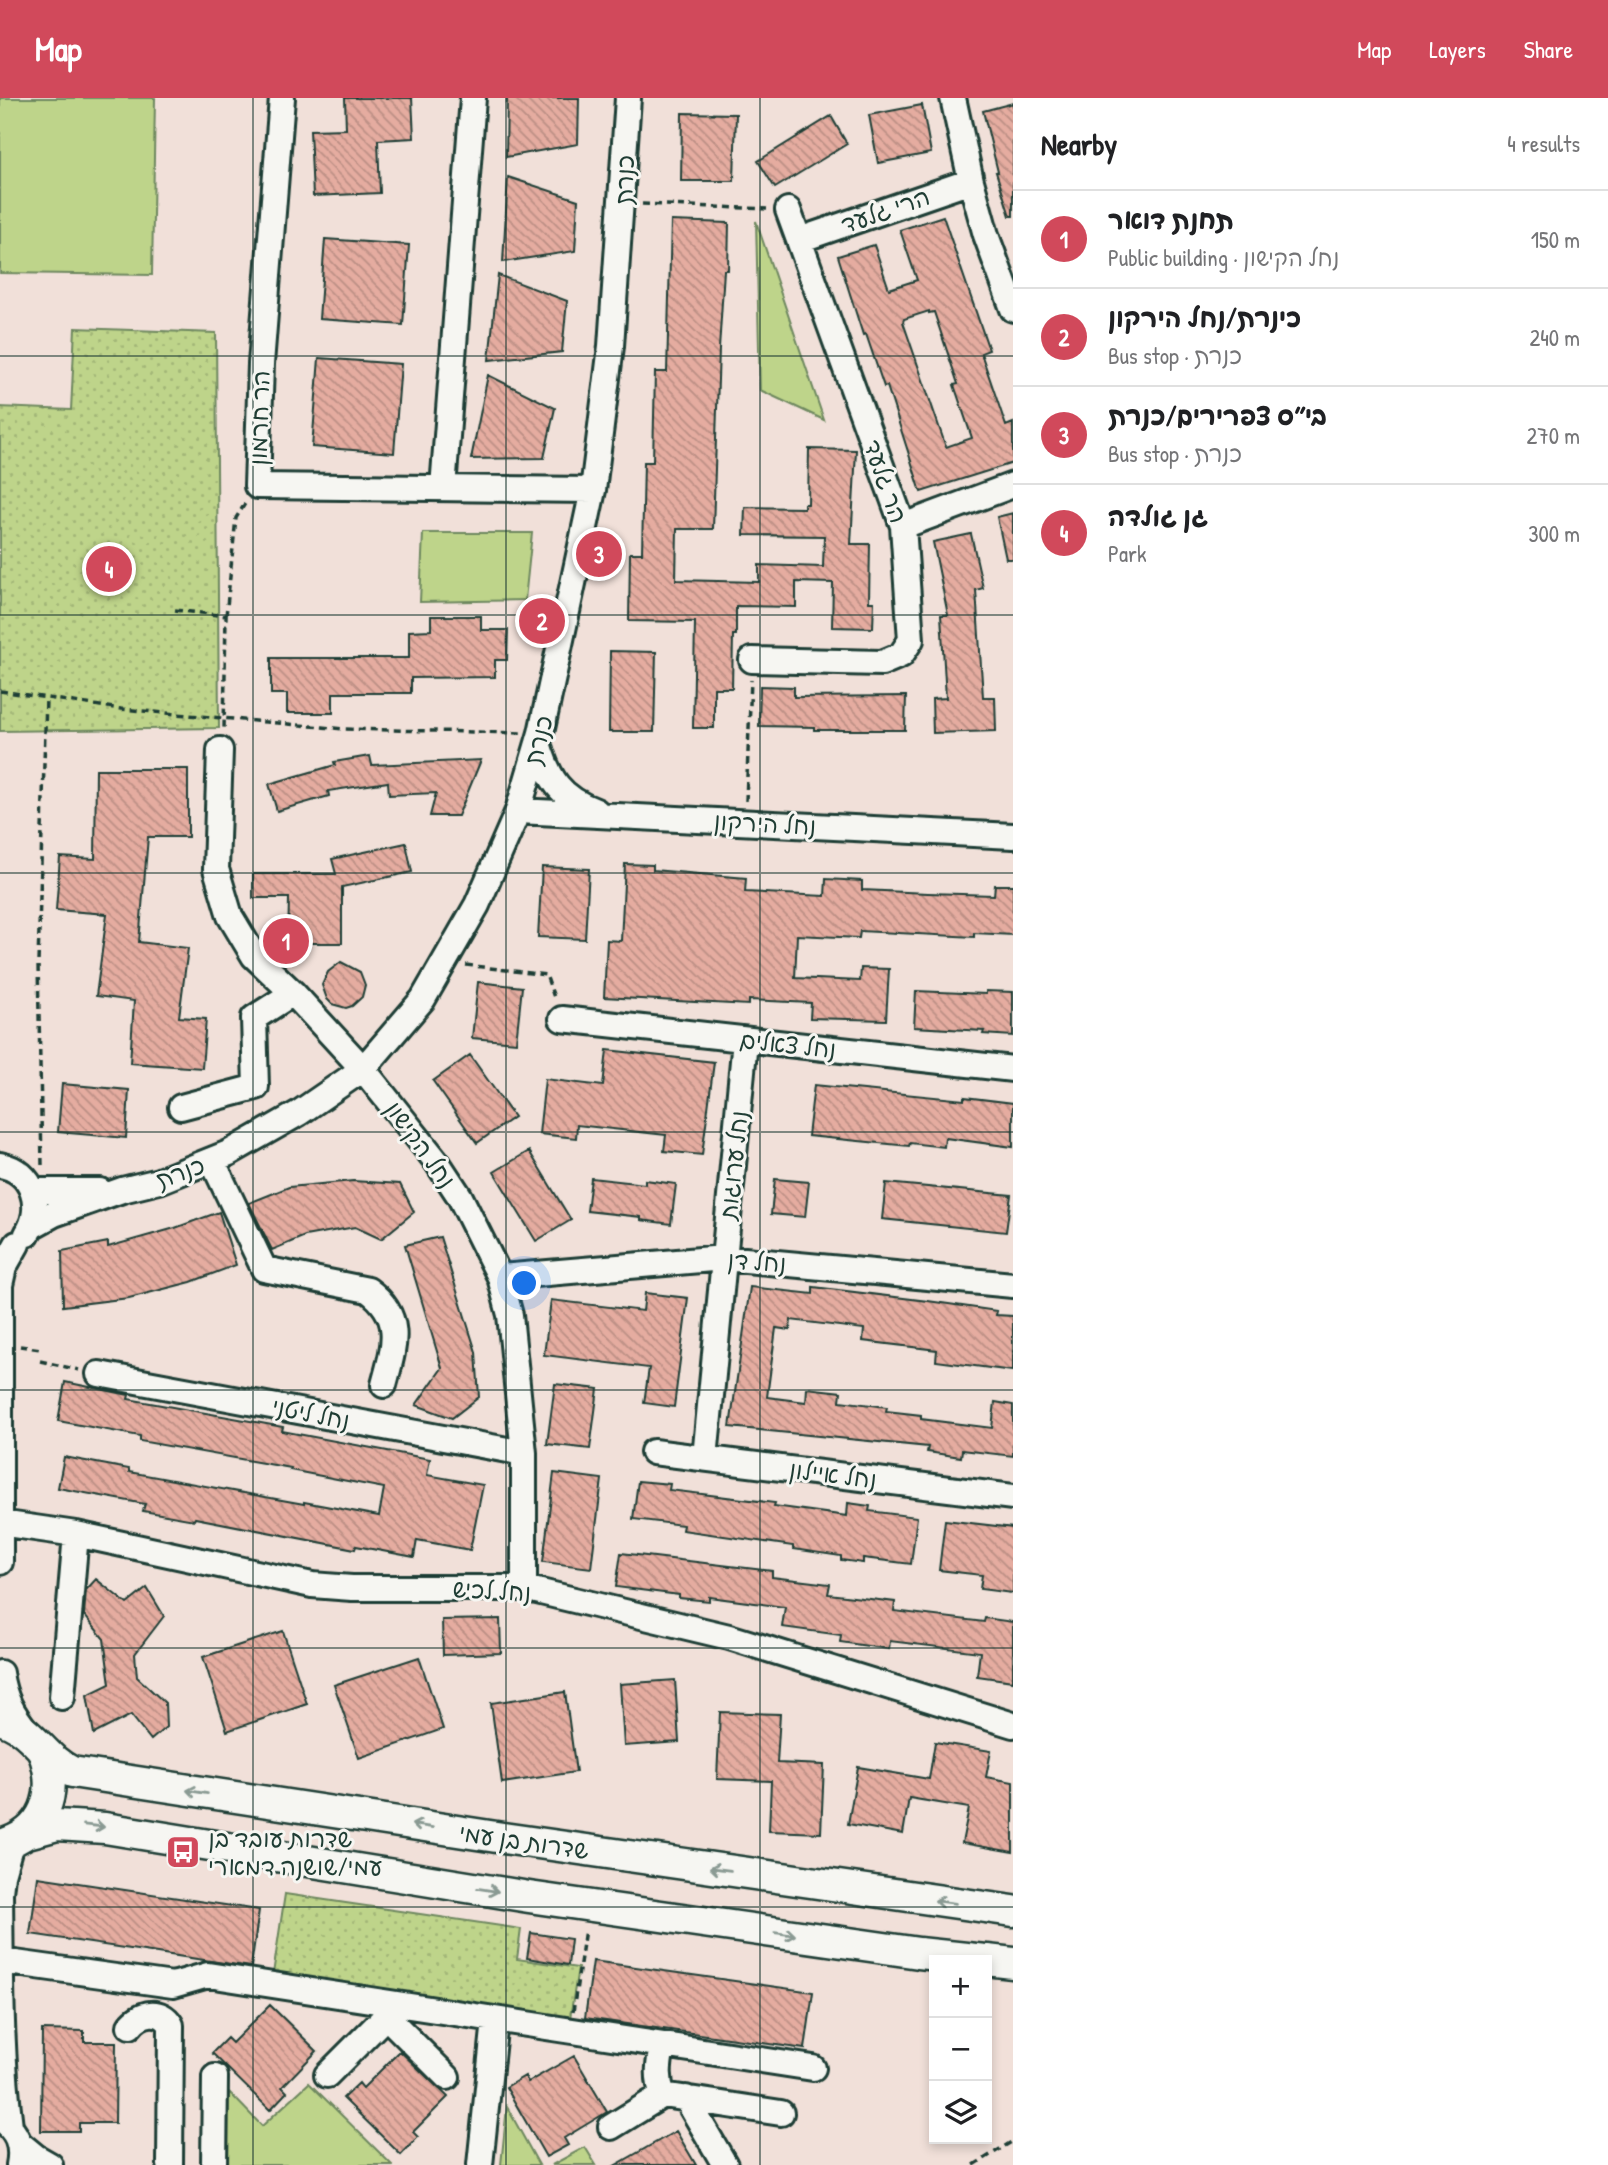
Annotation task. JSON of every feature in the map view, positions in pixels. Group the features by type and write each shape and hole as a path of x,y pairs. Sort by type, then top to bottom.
{"main road":[{"name":"שדרות בן עמי","path":"0,1719 13,1723 36,1742 58,1766 72,1772 1013,1911"},
{"path":"12,1840 39,1820 47,1803 51,1786 49,1768 36,1742"},
{"path":"12,1840 57,1825 105,1828 588,1905 938,1955"},
{"path":"992,1961 1013,1963"}],"street":[{"name":"הר חרמון","path":"282,98 261,365 257,486 593,490"},
{"path":"443,488 473,98"},
{"name":"כנרת","path":"16,1240 54,1214 122,1190 159,1181 229,1153 299,1113 363,1069 422,999 477,905 518,811 539,738 593,490 611,346 623,203 628,98"},
{"path":"953,98 986,235 1013,309"},
{"name":"הרי גלעד","path":"799,240 971,181"},
{"name":"הר גלעד","path":"752,660 882,663 901,655 911,640 903,526 788,210"},
{"path":"903,526 1013,485"},
{"path":"539,738 545,768 559,789 579,805 607,815"},
{"name":"נחל הקישון","path":"220,750 216,869 230,916 254,956 293,993 363,1069 438,1162 460,1197 500,1277 510,1315 524,1453 524,1588"},
{"name":"נחל הירקון","path":"518,811 1013,836"},
{"path":"180,1107 256,1087 254,1018 293,993"},
{"name":"נחל צאלים","path":"562,1019 1013,1069"},
{"name":"נחל ערוגות","path":"705,1458 746,1040"},
{"path":"212,1160 264,1269 368,1290 380,1298 393,1320 393,1351 384,1385"},
{"path":"0,1165 17,1172 41,1191 36,1214 16,1240 4,1267 0,1285 0,1562"},
{"name":"כנרת","path":"41,1191 122,1190"},
{"name":"נחל דן","path":"500,1277 724,1258 1013,1285"},
{"name":"נחל ליטני","path":"99,1374 524,1453"},
{"name":"נחל איילון","path":"653,1452 1013,1497"},
{"name":"נחל לכיש","path":"1,1523 76,1534 312,1584 352,1588 524,1588 729,1637 1013,1725"},
{"path":"62,1697 76,1534"},
{"path":"0,1673 12,1713 36,1742"},
{"path":"12,1840 2,1875 1,2057 5,2100 12,2138 50,2165"},
{"path":"1,1961 173,1984 208,1975 387,2009 495,2020 813,2067"},
{"path":"327,2075 387,2009"},
{"path":"387,2009 447,2077"},
{"path":"130,2026 144,2014 159,2014 166,2017 171,2025 170,2165"},
{"path":"480,2165 495,2020"},
{"path":"662,2045 658,2081 675,2097 725,2165"},
{"path":"214,2165 215,2077"},
{"path":"611,2127 675,2097 781,2113"}],"path":[{"path":"623,203 758,209"},
{"path":"220,750 225,719 226,616 236,518 257,486"},
{"path":"175,610 226,616"},
{"path":"745,822 752,660"},
{"path":"0,691 121,709 225,719 345,729 539,738"},
{"path":"41,1191 38,963 46,698"},
{"path":"445,963 546,975 562,1019"},
{"path":"40,1361 99,1374"},
{"path":"571,2031 588,1905"},
{"path":"974,2165 1013,2141"}],"green space":[{"path":"0,98 155,98 152,275 0,273"},
{"path":"756,221 824,420 760,390"},
{"path":"75,328 216,333 219,728 0,731 0,407 71,410"},
{"path":"423,533 532,533 525,600 420,602"},
{"path":"285,1894 521,1929 517,1959 578,1968 570,2018 273,1974"},
{"path":"309,2083 392,2165 228,2165 229,2092 262,2126"},
{"path":"507,2107 539,2165 501,2165"},
{"path":"585,2147 596,2165 552,2165"}],"building":[{"path":"345,98 412,98 414,138 378,140 380,193 313,196 310,130 346,129"},
{"path":"507,98 579,98 578,144 506,157"},
{"path":"1013,103 1013,216 1010,216 996,172 983,111"},
{"path":"922,105 931,153 878,163 869,115"},
{"path":"682,113 736,114 734,181 681,181"},
{"path":"831,116 847,144 775,188 758,161"},
{"path":"508,177 578,200 575,251 503,262"},
{"path":"943,216 989,350 981,353 1006,426 1013,423 1013,463 921,492 887,386 884,387 866,334 863,335 838,256 874,245 889,289 917,280 900,230","holes":["934,312 958,384 954,385 972,438 946,447 903,322 904,319"]},
{"path":"671,221 729,223 728,270 724,270 719,349 713,529 677,529 676,580 759,582 759,565 823,567 824,536 744,535 745,507 804,508 804,504 808,504 809,449 856,450 851,544 870,544 869,602 874,602 873,628 832,627 833,583 796,582 796,607 736,606 732,688 714,688 714,728 693,728 695,622 629,621 630,553 642,553 644,462 653,462 655,372 667,372"},
{"path":"325,239 409,245 403,325 319,319"},
{"path":"498,275 567,301 562,352 489,360"},
{"path":"319,358 401,364 394,453 312,447"},
{"path":"488,375 555,408 544,458 471,459"},
{"path":"1013,513 1013,559 1006,559 997,517"},
{"path":"971,534 983,588 976,590 983,697 995,697 996,731 933,733 932,699 946,698 941,615 948,615 933,542"},
{"path":"431,616 481,616 481,630 508,630 507,660 495,660 495,677 411,678 411,693 333,693 333,713 287,713 287,694 271,694 271,658 409,658 409,631 431,630"},
{"path":"610,651 656,652 654,732 609,732"},
{"path":"760,686 794,687 794,697 906,696 905,730 814,730 814,727 759,726"},
{"path":"370,756 372,765 481,760 458,816 430,816 436,793 389,795 388,782 328,791 329,796 277,811 269,784 335,765 334,762"},
{"path":"96,769 188,769 188,837 148,837 139,942 188,948 179,1017 206,1019 202,1068 130,1063 134,1001 96,996 107,914 56,910 60,857 95,859"},
{"path":"406,843 412,872 342,887 342,943 288,943 289,898 253,898 253,874 336,874 332,859"},
{"path":"625,864 653,865 653,870 746,878 745,892 825,896 826,879 862,881 862,890 928,893 994,895 995,885 1013,885 1013,935 974,933 974,937 860,931 859,938 797,935 795,978 860,981 861,968 889,969 886,1020 810,1018 811,1003 749,1000 749,1005 604,997 607,940 621,941"},
{"path":"542,867 589,869 585,939 538,937"},
{"path":"341,962 360,972 365,985 362,997 346,1008 332,1004 322,985 328,972"},
{"path":"478,982 522,987 516,1042 472,1038"},
{"path":"916,991 986,994 986,991 1013,992 1013,1036 983,1034 984,1031 914,1027"},
{"path":"607,1050 714,1062 702,1155 664,1151 666,1135 577,1125 576,1138 539,1134 545,1079 603,1086"},
{"path":"470,1055 514,1117 477,1143 433,1081"},
{"path":"62,1084 129,1090 126,1138 58,1132"},
{"path":"814,1085 1013,1103 1013,1147 945,1138 944,1147 808,1136"},
{"path":"529,1151 571,1220 536,1241 494,1172"},
{"path":"591,1178 645,1184 645,1180 676,1184 671,1224 641,1220 641,1217 587,1211"},
{"path":"775,1179 809,1182 805,1217 771,1214"},
{"path":"353,1181 400,1184 414,1212 381,1239 355,1227 305,1236 272,1250 249,1203 289,1187"},
{"path":"886,1183 1011,1195 1006,1232 882,1219"},
{"path":"219,1212 236,1265 191,1282 129,1298 63,1306 62,1251 108,1242 108,1247"},
{"path":"440,1237 476,1352 479,1397 452,1418 416,1405 442,1368 405,1245"},
{"path":"750,1287 813,1294 813,1287 997,1311 996,1315 1013,1316 1013,1371 936,1361 937,1350 863,1341 864,1329 791,1320 790,1330 776,1328 767,1397 806,1402 807,1388 841,1392 840,1401 887,1407 886,1411 921,1415 921,1419 992,1428 995,1402 1013,1405 1013,1456 962,1450 961,1457 927,1452 928,1447 730,1427"},
{"path":"645,1293 688,1298 674,1407 644,1403 649,1368 544,1355 551,1300 643,1311"},
{"path":"65,1382 129,1395 128,1399 283,1427 282,1431 430,1459 427,1475 483,1485 470,1550 417,1540 414,1557 356,1546 355,1549 195,1518 194,1520 143,1511 145,1504 58,1488 64,1457 129,1469 129,1472 379,1516 384,1488 140,1441 140,1436 58,1421"},
{"path":"555,1384 598,1389 590,1449 547,1444"},
{"path":"554,1473 602,1479 591,1568 543,1562"},
{"path":"638,1481 670,1484 669,1490 775,1503 774,1506 847,1516 848,1503 870,1506 869,1511 917,1517 911,1564 863,1558 863,1563 841,1560 841,1556 793,1549 793,1546 682,1530 683,1525 633,1519"},
{"path":"945,1520 1013,1528 1013,1593 980,1589 982,1575 939,1570"},
{"path":"621,1553 772,1571 772,1577 830,1584 828,1594 895,1602 894,1611 984,1622 985,1618 1013,1622 1013,1681 977,1676 980,1652 890,1641 889,1649 840,1642 841,1635 782,1627 785,1607 709,1597 709,1601 679,1598 679,1595 616,1587"},
{"path":"96,1579 127,1604 147,1588 164,1616 135,1654 137,1677 165,1703 166,1727 151,1740 131,1715 94,1734 87,1695 110,1684 104,1639 84,1615 86,1590"},
{"path":"500,1619 501,1653 443,1655 442,1620"},
{"path":"283,1631 307,1704 227,1731 203,1657"},
{"path":"419,1657 443,1729 359,1758 334,1685"},
{"path":"675,1680 679,1742 624,1746 620,1684"},
{"path":"565,1692 576,1772 502,1783 491,1703"},
{"path":"720,1712 780,1714 777,1763 824,1765 821,1833 769,1831 771,1781 717,1779"},
{"path":"935,1742 991,1751 986,1777 1013,1782 1013,1852 962,1843 969,1808 909,1798 903,1834 848,1824 858,1767 929,1779"},
{"path":"38,1877 259,1910 251,1967 30,1934"},
{"path":"531,1933 571,1939 568,1965 527,1958"},
{"path":"593,1961 813,1992 805,2049 585,2018"},
{"path":"270,2005 317,2051 282,2087 287,2092 270,2110 212,2053 227,2038 232,2043"},
{"path":"42,2030 84,2031 84,2042 116,2042 115,2123 79,2123 79,2131 41,2131"},
{"path":"400,2051 448,2097 413,2132 418,2137 401,2155 343,2098 359,2083 363,2088"},
{"path":"574,2056 607,2112 564,2138 568,2145 546,2157 506,2087 525,2076 528,2082"},
{"path":"676,2131 696,2165 616,2165"}],"place":[{"name":"בי״ס צפרירים/כנרת","path":"599,554"},
{"name":"גן גולדה","path":"109,569"},
{"name":"כינרת/נחל הירקון","path":"542,621"},
{"name":"תחנת דואר","path":"286,941"},
{"name":"שדרות עובד בן עמי/שושנה דמארי","path":"183,1852"}]}
